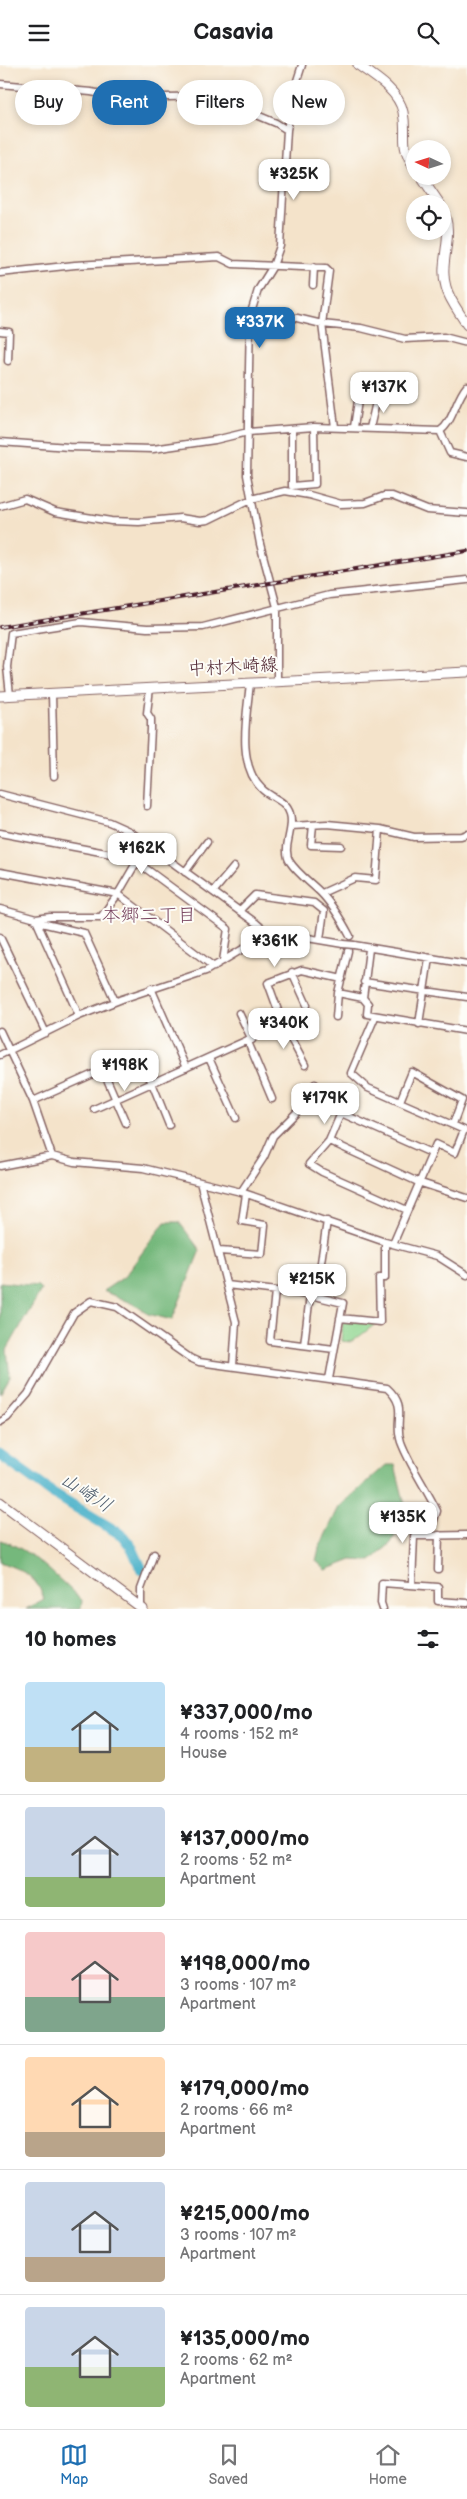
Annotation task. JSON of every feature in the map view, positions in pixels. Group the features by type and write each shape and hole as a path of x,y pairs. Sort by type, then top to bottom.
{"main road":[{"path":"358,65 391,91 402,107 406,152"},
{"path":"448,240 444,275 446,287 467,325"},
{"name":"中村木崎線","path":"0,696 467,672"},
{"path":"0,1502 142,1608"}],"street":[{"path":"277,681 278,625 276,607 247,475 250,316 258,290 273,266 280,246 287,130 294,91 302,65"},
{"path":"0,84 91,92 125,98 211,96 276,123 287,130"},
{"path":"0,273 75,265 219,257 233,264 326,268 329,271 322,324 335,427"},
{"path":"312,285 314,267"},
{"path":"250,316 297,317 322,324 361,328 405,339 444,337 467,343"},
{"path":"0,331 9,332 8,361"},
{"path":"0,441 69,447 153,449 215,441 248,431 314,427 440,431 447,426 460,395 467,386"},
{"path":"370,428 379,389 392,391"},
{"path":"354,427 358,401"},
{"path":"0,506 25,499 35,501 54,512 111,521 139,522 180,518 200,521 208,520 251,499 315,484 314,427"},
{"path":"292,429 292,489"},
{"path":"440,431 450,453 467,457"},
{"path":"292,489 341,504 365,503 384,496 392,496 428,510 467,513"},
{"path":"10,695 7,667 8,645 11,633 80,622 147,628 203,627 328,595 467,580"},
{"path":"0,645 8,645"},
{"path":"250,683 246,759 259,786 288,808 292,826 287,847 289,862 322,893 344,924 350,936"},
{"path":"147,806 151,729 151,719 147,713 150,688"},
{"path":"52,694 54,776"},
{"path":"0,794 109,822 130,831 264,930 266,935"},
{"path":"313,825 311,845 342,846"},
{"path":"292,826 358,825 414,837 467,834"},
{"path":"322,893 355,878 376,880 380,829"},
{"path":"0,833 137,861 228,929 222,961"},
{"path":"186,872 207,841"},
{"path":"36,921 50,917 101,917 118,894 147,844"},
{"path":"213,892 234,867"},
{"path":"0,872 118,894 214,967"},
{"path":"239,911 255,895 314,903 324,911 320,939"},
{"path":"0,909 36,921 84,933 115,1001"},
{"path":"36,921 80,1016"},
{"path":"0,1055 9,1049 115,1001 206,971 266,935 320,939 369,949 467,964"},
{"path":"0,937 46,1033"},
{"path":"363,998 369,949"},
{"path":"336,1017 338,993 348,951"},
{"path":"419,1024 429,958"},
{"path":"304,1065 283,1024 268,983 292,972 302,970 342,979"},
{"path":"292,972 307,1005"},
{"path":"364,982 467,997"},
{"path":"151,988 186,1069"},
{"path":"338,993 363,998 368,1004 367,1014 375,1017 467,1031"},
{"path":"239,1013 272,1099"},
{"path":"375,1017 351,1073 368,1088 464,1130 455,1153 436,1144 418,1182 393,1244"},
{"path":"94,1109 186,1069 208,1057 250,1041 283,1024"},
{"path":"0,1031 33,1101 52,1156"},
{"path":"33,1101 138,1054 169,1125"},
{"path":"208,1057 236,1118"},
{"path":"103,1070 126,1123"},
{"path":"400,1101 412,1072 462,1100 462,1106 453,1124"},
{"path":"219,1251 262,1254 265,1225 242,1221 244,1193 264,1157 273,1136 303,1106 314,1084"},
{"path":"350,1092 329,1141 309,1164 322,1172 407,1209"},
{"path":"341,1113 431,1153"},
{"path":"329,1141 418,1182 467,1199"},
{"path":"0,1166 52,1156 74,1162 143,1168 200,1181 244,1193 384,1242 437,1256 467,1275"},
{"path":"200,1181 236,1322 234,1366"},
{"path":"327,1221 320,1269 334,1271"},
{"path":"340,1318 380,1322 380,1278 386,1278 384,1242"},
{"path":"227,1285 310,1295 342,1303 328,1379"},
{"path":"275,1291 270,1341 334,1349"},
{"path":"304,1345 310,1295"},
{"path":"0,1422 8,1418 28,1394 74,1313 91,1301 117,1307 190,1359 199,1362 379,1385 387,1388 398,1399 401,1441 437,1511 428,1535"},
{"path":"438,1535 438,1569"},
{"path":"412,1585 414,1537 467,1535"},
{"path":"142,1608 141,1589 154,1554"},
{"path":"383,1609 380,1603 382,1583 438,1587 438,1601 467,1603"}],"green space":[{"path":"165,1222 179,1222 200,1250 172,1320 148,1314 134,1304 103,1291 124,1277"},
{"path":"0,1282 38,1286 41,1290 7,1350 10,1377 0,1394"},
{"path":"343,1321 378,1322 352,1342 341,1341"},
{"path":"386,1465 395,1465 407,1513 391,1543 371,1561 352,1560 326,1570 316,1561 319,1548 339,1507"},
{"path":"0,1540 23,1550 44,1565 82,1600 81,1609 26,1609 44,1599 41,1591 28,1575 0,1562"}],"waterway":[{"name":"山崎川","path":"0,1455 51,1492 122,1535 132,1548 142,1570"}],"railway":[{"path":"0,627 467,551"}],"district":[{"name":"本郷二丁目","path":"149,915"}]}
